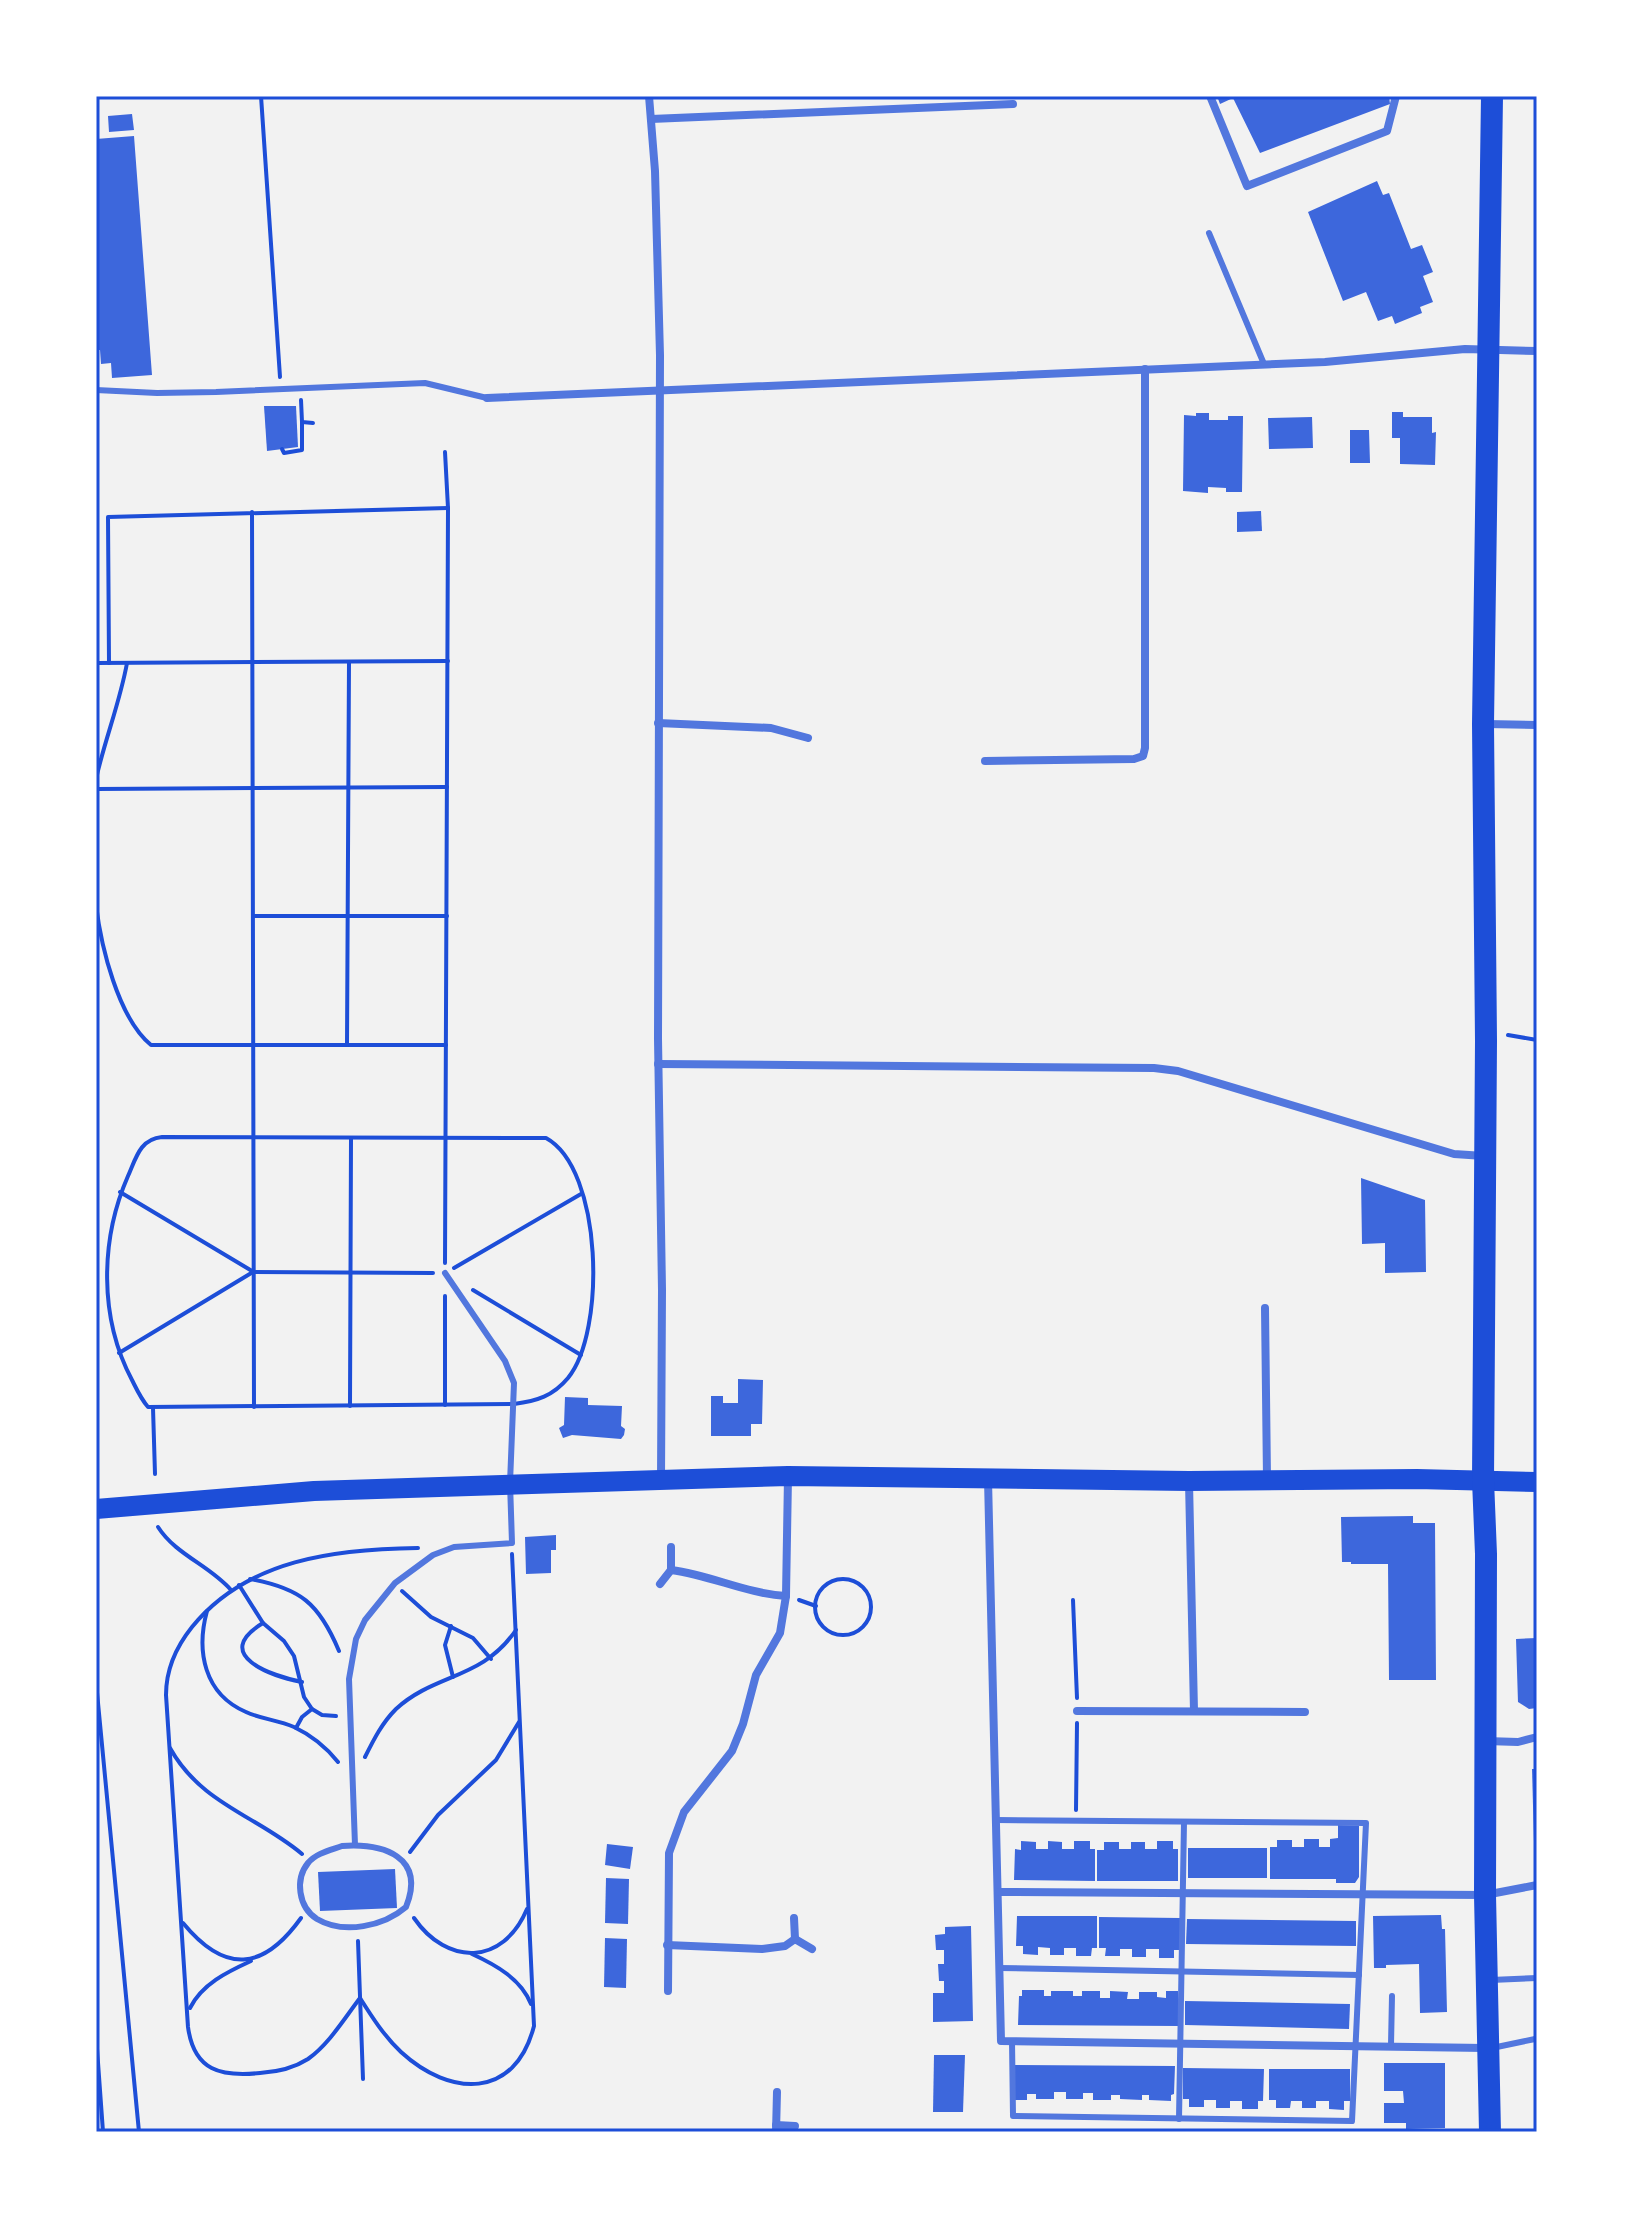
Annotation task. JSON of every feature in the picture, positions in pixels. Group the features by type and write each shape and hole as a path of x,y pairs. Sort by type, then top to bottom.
{"highway":[{"path":"1490,2132 1485,1895 1486,1554 1483,1480 1486,1034 1483,724 1492,96"}],"main road":[{"path":"96,1509 314,1491 788,1476 1537,1482"}],"street":[{"path":"649,96 655,171 660,390 658,1064 661,1479"},
{"path":"1210,96 1247,186 1387,131 1396,96"},
{"path":"651,119 1013,104"},
{"path":"487,398 1342,361 1465,349 1537,351"},
{"path":"985,761 1134,759 1143,756 1145,369"},
{"path":"658,723 771,728 808,738"},
{"path":"1483,724 1537,725"},
{"path":"658,1064 1154,1068 1189,1074 1454,1154 1484,1156"},
{"path":"1265,1308 1267,1481"},
{"path":"668,1991 667,1874 675,1833 690,1803 732,1751 756,1675 780,1633 786,1596 788,1476"},
{"path":"988,1478 1001,2041 1489,2048"},
{"path":"1189,1481 1194,1711"},
{"path":"660,1584 671,1570 671,1547"},
{"path":"671,1570 710,1576 760,1594 786,1596"},
{"path":"1077,1711 1305,1712"},
{"path":"1486,1741 1518,1742 1537,1737"},
{"path":"999,1892 1485,1895 1537,1885"},
{"path":"794,1918 795,1939"},
{"path":"667,1945 762,1949 785,1946 795,1939"},
{"path":"795,1939 812,1949"},
{"path":"777,2092 776,2129 795,2126"}],"lane":[{"path":"1209,233 1264,364"},
{"path":"96,390 157,393 425,383 487,398"},
{"path":"355,1845 349,1679 356,1639 365,1620 395,1583 433,1555 454,1547 512,1543 510,1483 514,1383 505,1361 445,1273"},
{"path":"996,1820 1366,1823 1352,2121 1013,2116 1012,2041"},
{"path":"1179,2119 1184,1822"},
{"path":"355,1845 382,1849 404,1861 413,1883 406,1907 384,1921 357,1926 330,1924 316,1918 301,1899 303,1873 309,1862 329,1850 355,1845"},
{"path":"999,1968 1359,1975"},
{"path":"1487,1980 1537,1978"},
{"path":"1391,2045 1392,1996"},
{"path":"1489,2048 1535,2039"}],"path":[{"path":"261,96 281,390"},
{"path":"282,449 284,453 302,450 301,400 291,400"},
{"path":"302,422 313,423"},
{"path":"445,452 448,508 445,1405"},
{"path":"109,663 108,517 448,508"},
{"path":"252,512 254,1407"},
{"path":"96,663 448,661"},
{"path":"347,1045 349,662"},
{"path":"96,779 101,753 121,697 127,663"},
{"path":"96,789 447,787"},
{"path":"96,905 104,950 118,990 133,1024 151,1045 446,1045"},
{"path":"253,916 447,916"},
{"path":"1486,1034 1537,1040"},
{"path":"153,1138 351,1139 546,1138 557,1144 582,1193 594,1255 590,1320 581,1355 570,1376 544,1398 514,1404 153,1408 143,1401 119,1353 108,1304 107,1276 112,1224 120,1192 138,1151 153,1138"},
{"path":"350,1406 351,1139"},
{"path":"120,1192 253,1272 445,1273 581,1355"},
{"path":"445,1273 582,1193"},
{"path":"119,1353 253,1272"},
{"path":"153,1408 155,1474"},
{"path":"158,1527 173,1546 211,1570 231,1590"},
{"path":"360,1998 378,2026 420,2068 468,2084 493,2082 514,2066 530,2041 534,2026 512,1543"},
{"path":"360,1998 331,2036 306,2060 293,2067 266,2073 224,2074 206,2064 194,2048 190,2038 169,1747 166,1695 170,1665 187,1634 208,1610 239,1585 286,1564 349,1552 454,1547"},
{"path":"250,1579 288,1588 314,1606 333,1635 349,1679"},
{"path":"837,1580 854,1582 867,1593 870,1602 868,1620 855,1633 836,1634 821,1623 817,1615 817,1597 837,1580"},
{"path":"395,1583 420,1610 473,1638 491,1659"},
{"path":"239,1585 263,1623 289,1648 298,1666 304,1697 312,1709 322,1715 351,1716"},
{"path":"208,1610 202,1635 202,1659 216,1690 243,1711 296,1728 311,1737 335,1758 352,1784 386,1720 414,1696 491,1659 516,1630"},
{"path":"263,1623 245,1640 248,1660 264,1672 302,1682"},
{"path":"451,1626 445,1645 453,1678"},
{"path":"96,1682 139,2132"},
{"path":"296,1728 302,1717 312,1709"},
{"path":"404,1861 438,1815 496,1760 520,1720"},
{"path":"169,1747 177,1761 201,1787 231,1810 291,1845 309,1862"},
{"path":"406,1907 438,1944 471,1954 511,1977 522,1987 533,2010"},
{"path":"471,1954 507,1939 522,1922 528,1907"},
{"path":"188,2012 195,1998 217,1978 275,1948 307,1910"},
{"path":"181,1921 190,1933 211,1949 237,1960 253,1960"},
{"path":"357,1926 363,2079"},
{"path":"96,2035 103,2132"}],"building":[{"path":"1217,96 1389,96 1390,104 1260,153 1233,98 1220,104"},
{"path":"132,114 134,130 109,132 108,116"},
{"path":"134,136 152,375 112,378 111,363 101,364 100,350 96,350 96,139"},
{"path":"1377,181 1383,195 1389,193 1411,249 1422,245 1433,272 1423,276 1433,302 1420,307 1422,313 1395,324 1392,316 1378,321 1366,292 1343,301 1308,212"},
{"path":"264,406 296,406 298,447 267,451"},
{"path":"1392,412 1403,412 1403,417 1432,417 1432,433 1436,432 1435,465 1400,464 1400,438 1392,438"},
{"path":"1196,413 1209,413 1209,420 1243,416 1242,492 1208,487 1208,493 1183,491 1184,415 1196,416"},
{"path":"1312,417 1313,448 1269,449 1268,418"},
{"path":"1350,430 1369,430 1370,463 1350,463"},
{"path":"1261,511 1262,531 1237,532 1237,512"},
{"path":"1361,1178 1425,1200 1426,1272 1385,1273 1385,1243 1362,1244"},
{"path":"738,1379 763,1380 762,1424 751,1424 751,1436 711,1436 711,1396 723,1396 723,1403 738,1403"},
{"path":"565,1397 588,1398 588,1405 622,1406 624,1435 621,1439 572,1435 563,1438 559,1428 564,1425"},
{"path":"1413,1516 1413,1523 1435,1523 1436,1680 1389,1680 1388,1564 1342,1562 1341,1517"},
{"path":"556,1535 556,1550 551,1550 551,1573 526,1574 525,1537"},
{"path":"1537,1638 1537,1708 1529,1709 1518,1702 1516,1639"},
{"path":"1532,1769 1537,1769 1537,1842 1534,1842"},
{"path":"1338,1825 1359,1826 1359,1877 1355,1883 1336,1883 1336,1879 1270,1879 1270,1847 1277,1847 1277,1840 1292,1840 1292,1847 1304,1847 1304,1839 1319,1839 1319,1847 1330,1847 1330,1839 1338,1838"},
{"path":"1021,1841 1036,1842 1036,1849 1048,1849 1048,1841 1062,1842 1062,1849 1074,1849 1074,1841 1090,1841 1090,1849 1095,1849 1095,1881 1014,1880 1015,1849 1021,1850"},
{"path":"1157,1841 1173,1841 1173,1849 1178,1849 1178,1881 1097,1881 1097,1850 1104,1850 1104,1842 1119,1842 1119,1849 1131,1849 1131,1842 1145,1842 1145,1849 1157,1849"},
{"path":"607,1844 633,1847 630,1869 605,1865"},
{"path":"1188,1848 1267,1848 1267,1878 1188,1878"},
{"path":"395,1869 397,1908 320,1911 318,1872"},
{"path":"606,1878 629,1879 628,1924 605,1923"},
{"path":"1441,1915 1442,1929 1445,1929 1447,2012 1420,2013 1419,1964 1374,1968 1373,1916"},
{"path":"1017,1916 1097,1916 1097,1948 1092,1948 1091,1956 1076,1956 1076,1948 1064,1948 1064,1955 1050,1955 1050,1948 1038,1947 1038,1955 1023,1954 1023,1946 1016,1946"},
{"path":"1099,1917 1180,1918 1180,1950 1174,1950 1174,1958 1159,1958 1159,1949 1146,1949 1146,1957 1132,1957 1132,1949 1120,1949 1120,1956 1105,1956 1106,1948 1099,1948"},
{"path":"1187,1919 1356,1921 1356,1946 1186,1944"},
{"path":"971,1926 973,2021 933,2022 933,1993 944,1993 944,1981 939,1981 938,1964 944,1964 944,1950 936,1950 935,1935 945,1934 945,1927"},
{"path":"605,1938 627,1939 626,1988 604,1987"},
{"path":"1022,1990 1044,1990 1044,1996 1051,1996 1051,1991 1073,1991 1073,1996 1082,1996 1082,1991 1100,1991 1100,1998 1110,1998 1110,1991 1128,1992 1127,1999 1139,1999 1139,1992 1157,1992 1157,1997 1166,1998 1166,1991 1178,1991 1178,2026 1018,2025"},
{"path":"1185,2001 1350,2004 1349,2029 1185,2025"},
{"path":"934,2055 965,2055 963,2112 933,2112"},
{"path":"1384,2063 1445,2063 1445,2128 1406,2129 1406,2123 1384,2123 1384,2103 1404,2103 1403,2091 1384,2091"},
{"path":"1015,2065 1175,2066 1174,2094 1171,2101 1149,2100 1149,2095 1142,2095 1142,2100 1120,2099 1120,2095 1111,2095 1111,2100 1093,2100 1093,2093 1083,2093 1083,2099 1066,2099 1066,2092 1054,2092 1054,2099 1036,2099 1036,2094 1027,2094 1027,2100 1015,2100"},
{"path":"1183,2068 1264,2069 1263,2101 1258,2101 1258,2109 1242,2109 1242,2101 1230,2101 1230,2108 1216,2108 1216,2100 1204,2100 1204,2107 1189,2107 1189,2099 1183,2099"},
{"path":"1269,2069 1350,2069 1350,2101 1344,2101 1344,2110 1329,2109 1329,2101 1316,2101 1316,2108 1302,2108 1302,2101 1291,2101 1290,2108 1276,2108 1276,2100 1269,2100"}]}
